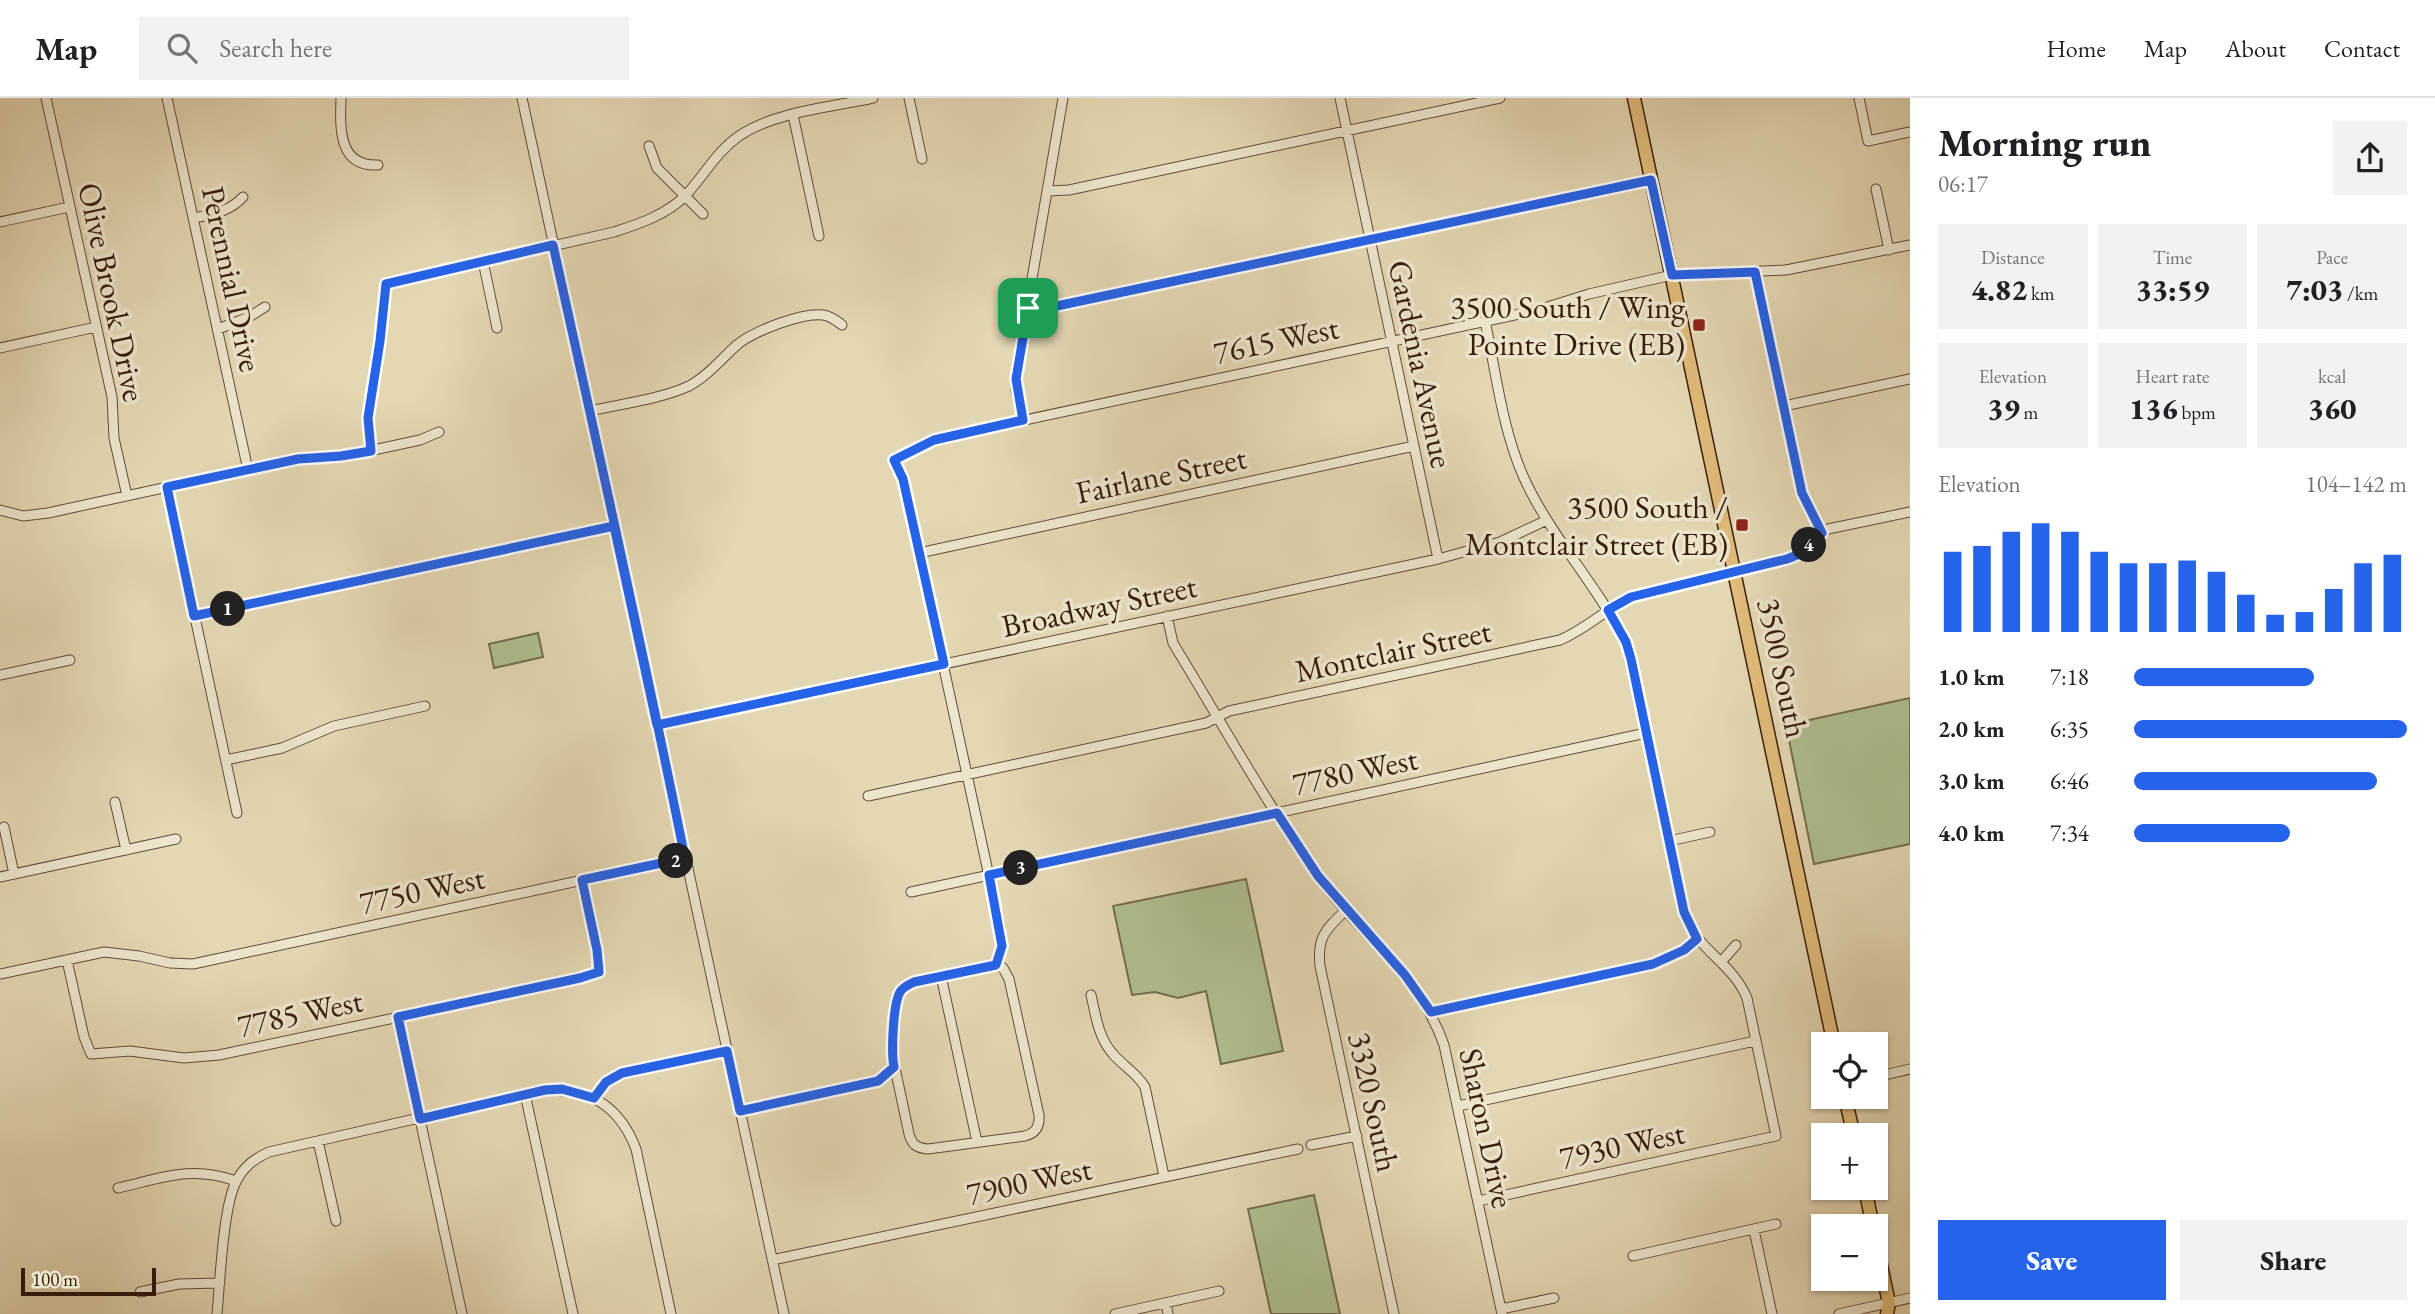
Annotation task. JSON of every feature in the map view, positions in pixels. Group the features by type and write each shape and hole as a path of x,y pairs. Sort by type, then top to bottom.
{"main road":[{"name":"3500 South","path":"1634,98 1832,1032"},
{"path":"1888,1308 1896,1314"}],"street":[{"name":"Olive Brook Drive","path":"46,98 112,397 114,438 127,496"},
{"name":"Perennial Drive","path":"167,98 248,470"},
{"path":"341,98 341,129 349,154 357,162 378,165"},
{"path":"522,98 784,1314"},
{"path":"371,451 368,418 386,284 643,223 684,196 715,158 741,134 776,119 873,98"},
{"path":"909,98 922,159"},
{"path":"1023,420 1016,379 1063,98"},
{"name":"Gardenia Avenue","path":"1340,98 1438,559"},
{"path":"1048,191 1069,190 1500,98"},
{"path":"1860,98 1868,141 1910,132"},
{"path":"793,115 819,236"},
{"path":"649,146 657,168 703,214"},
{"path":"1028,308 1052,307 1651,180"},
{"path":"1876,189 1889,250"},
{"path":"194,218 226,211 243,197"},
{"path":"0,222 69,207"},
{"name":"7615 West","path":"919,553 903,479 894,460 934,440 1485,321 1672,275 1812,267 1910,246"},
{"path":"482,261 497,328"},
{"path":"1755,272 1802,493 1822,533"},
{"path":"218,329 249,317 265,307"},
{"path":"590,411 689,386 708,373 741,342 772,326 822,315 832,317 842,325"},
{"path":"1458,1106 1755,1041 1747,998 1741,984 1697,939 1684,912 1626,642 1608,610 1547,520 1516,458 1485,321"},
{"path":"0,348 96,327"},
{"path":"1784,406 1910,379"},
{"path":"0,510 23,516 34,515 298,459 371,451 420,440 439,432"},
{"name":"Fairlane Street","path":"919,553 1414,446"},
{"path":"167,487 237,813"},
{"name":"Montclair Street","path":"868,796 1206,723 1229,710 1560,640 1631,597 1787,559 1797,555 1822,533 1836,527 1910,512"},
{"name":"Broadway Street","path":"657,725 1438,559 1500,542 1547,520"},
{"path":"194,616 614,526"},
{"path":"919,553 989,875 1002,946 1000,967 1009,979 1039,1115 1036,1130 1025,1136 928,1149 916,1146 911,1142 892,1054 897,998 901,990 914,982 1000,967"},
{"name":"Sharon Drive","path":"1167,616 1173,643 1318,876 1405,975 1431,1012 1444,1045 1502,1312"},
{"path":"0,675 70,660"},
{"path":"226,760 282,748 334,726 425,706"},
{"name":"7780 West","path":"911,892 1646,733"},
{"path":"115,802 125,850"},
{"path":"4,827 14,874"},
{"path":"1669,841 1710,832"},
{"path":"0,877 176,839"},
{"name":"7750 West","path":"0,974 104,952 193,964 685,858"},
{"name":"7785 West","path":"67,960 84,1037 91,1055 130,1051 184,1058 219,1055 556,984 599,972 582,880"},
{"name":"3320 South","path":"1346,910 1320,939 1320,967 1394,1314"},
{"path":"1431,1012 1653,964 1684,950 1697,939"},
{"path":"1721,962 1736,945"},
{"path":"942,976 977,1142"},
{"path":"1091,995 1103,1040 1111,1052 1140,1078 1145,1087 1164,1176"},
{"path":"398,1017 462,1314"},
{"name":"7930 West","path":"1478,1201 1776,1136 1755,1041"},
{"path":"594,1098 606,1082 622,1073 727,1051"},
{"path":"878,1081 894,1067"},
{"path":"1888,1074 1910,1069"},
{"path":"740,1111 878,1081 899,1090"},
{"path":"217,1314 229,1203 236,1181 252,1161 269,1152 525,1094 562,1089 594,1098 620,1118 630,1133 636,1149 671,1314"},
{"path":"525,1094 573,1314"},
{"path":"1311,1145 1357,1136"},
{"path":"318,1141 336,1221"},
{"name":"7900 West","path":"772,1260 1298,1149"},
{"path":"118,1188 200,1172 236,1181"},
{"path":"1633,1256 1776,1224"},
{"path":"1754,1230 1772,1314"},
{"path":"140,1292 179,1284 220,1283"},
{"path":"1115,1314 1219,1291"},
{"path":"1502,1312 1554,1298"},
{"path":"1839,1314 1888,1308 1910,1298"},
{"path":"1166,1303 1168,1314"}],"green space":[{"path":"538,633 543,657 494,668 489,644"},
{"path":"1910,698 1910,844 1814,864 1786,725"},
{"path":"1246,879 1283,1051 1221,1064 1206,991 1178,998 1155,992 1132,995 1113,906"},
{"path":"1314,1195 1340,1314 1271,1314 1248,1209"}],"place":[{"name":"3500 South / Wing Pointe Drive (EB)","path":"1699,325"},
{"name":"3500 South / Montclair Street (EB)","path":"1742,525"}],"route":[{"path":"1028,308 1016,379 1023,420 934,440 894,460 903,479 944,664 657,725 614,526 194,616 167,487 298,459 371,451 368,418 386,284 553,245 590,411 614,526 685,858 582,880 599,972 398,1017 420,1119 545,1090 577,1091 594,1098 606,1082 622,1073 727,1051 740,1111 878,1081 894,1067 892,1054 897,998 904,987 914,982 996,965 1002,946 989,875 1277,813 1318,876 1405,975 1431,1012 1653,964 1684,950 1697,939 1688,926 1684,912 1631,659 1626,642 1608,610 1619,602 1644,593 1713,579 1787,559 1797,555 1822,533 1802,493 1755,272 1672,275 1651,180 1052,307 1028,308"}]}
